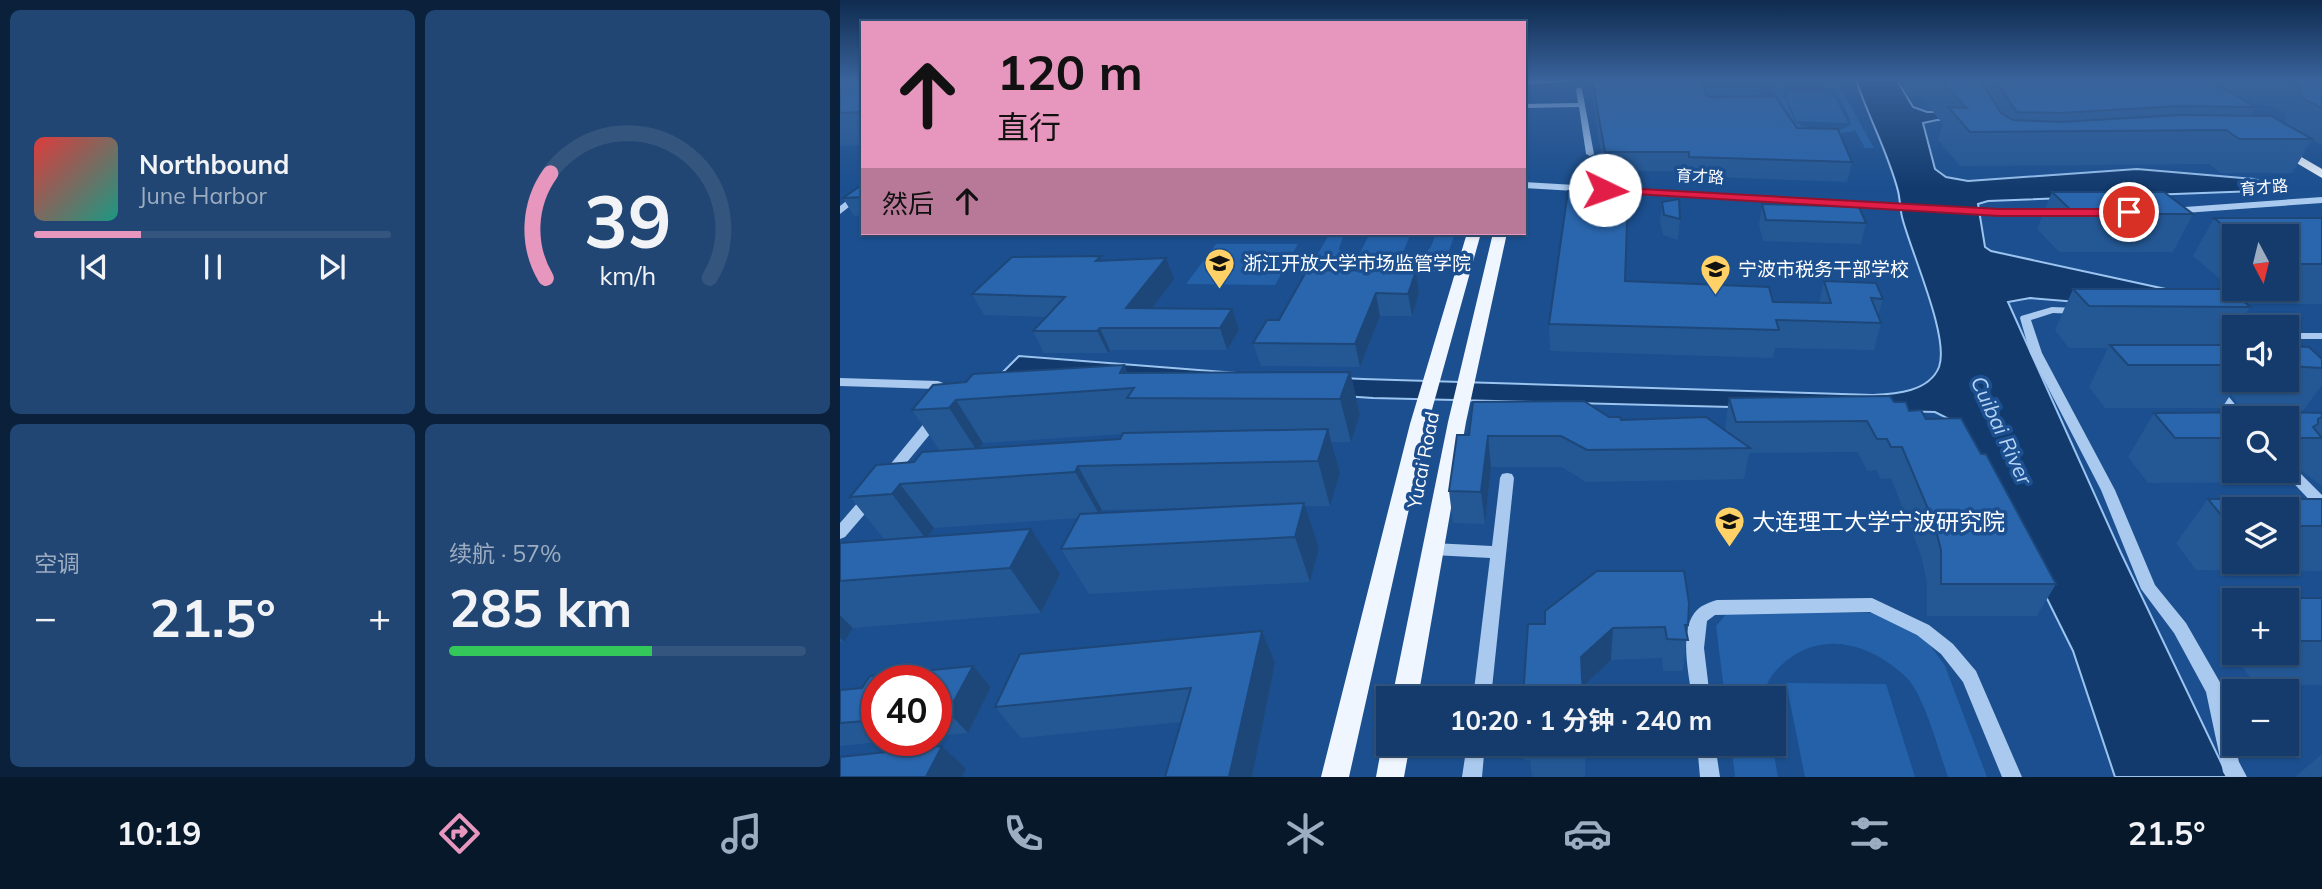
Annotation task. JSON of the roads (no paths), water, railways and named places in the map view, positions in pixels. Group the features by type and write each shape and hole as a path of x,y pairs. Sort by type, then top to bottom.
{"main road":[{"path":"2322,163 2273,140 2322,174"},
{"name":"Yucai Road","path":"1335,777 1419,424 1473,235"},
{"name":"Yucai Road","path":"1407,686 1457,422 1500,235"},
{"path":"1390,777 1394,756"}],"street":[{"name":"育才路","path":"1526,185 1999,212 2073,213"},
{"path":"840,211 861,193"},
{"name":"育才路","path":"2163,212 2322,200"},
{"path":"2092,312 2052,310 2025,318 2036,353 2108,490 2149,589 2180,628 2215,690 2230,765 2237,777"},
{"path":"2206,319 2222,334"},
{"path":"2299,336 2322,336"},
{"path":"840,382 938,385 949,390 944,407 840,533"},
{"path":"1483,686 1507,478"},
{"path":"2299,480 2322,504"},
{"path":"1433,549 1498,552"},
{"path":"1700,686 1696,649 1699,620 1705,612 1717,607 1872,605 1923,630 1947,649 1963,668 1970,677 2012,777"},
{"path":"1707,756 1710,777"}],"lane":[{"path":"1583,116 1590,154"},
{"path":"2206,375 2231,406"},
{"path":"1472,777 1475,756"}],"water":[{"name":"Cuibai River","path":"1870,116 2050,116 1937,120 1923,123 1935,169 1946,177 1968,181 2137,169 2254,179 2284,190 1988,201 1978,204 1985,247 1991,251 2170,290 2138,307 2030,298 2008,302 2121,553 2228,777 2115,777 2073,651 1991,486 1955,422 1935,412 1373,398 1001,374 1019,356 1237,373 1363,379 1873,395 1910,390 1928,382 1934,375 1939,367 1941,353 1928,293 1906,232 1899,194"}],"place":[{"name":"浙江开放大学市场监管学院","path":"1220,290"},
{"name":"宁波市税务干部学校","path":"1715,296"},
{"name":"大连理工大学宁波研究院","path":"1729,548"}]}
